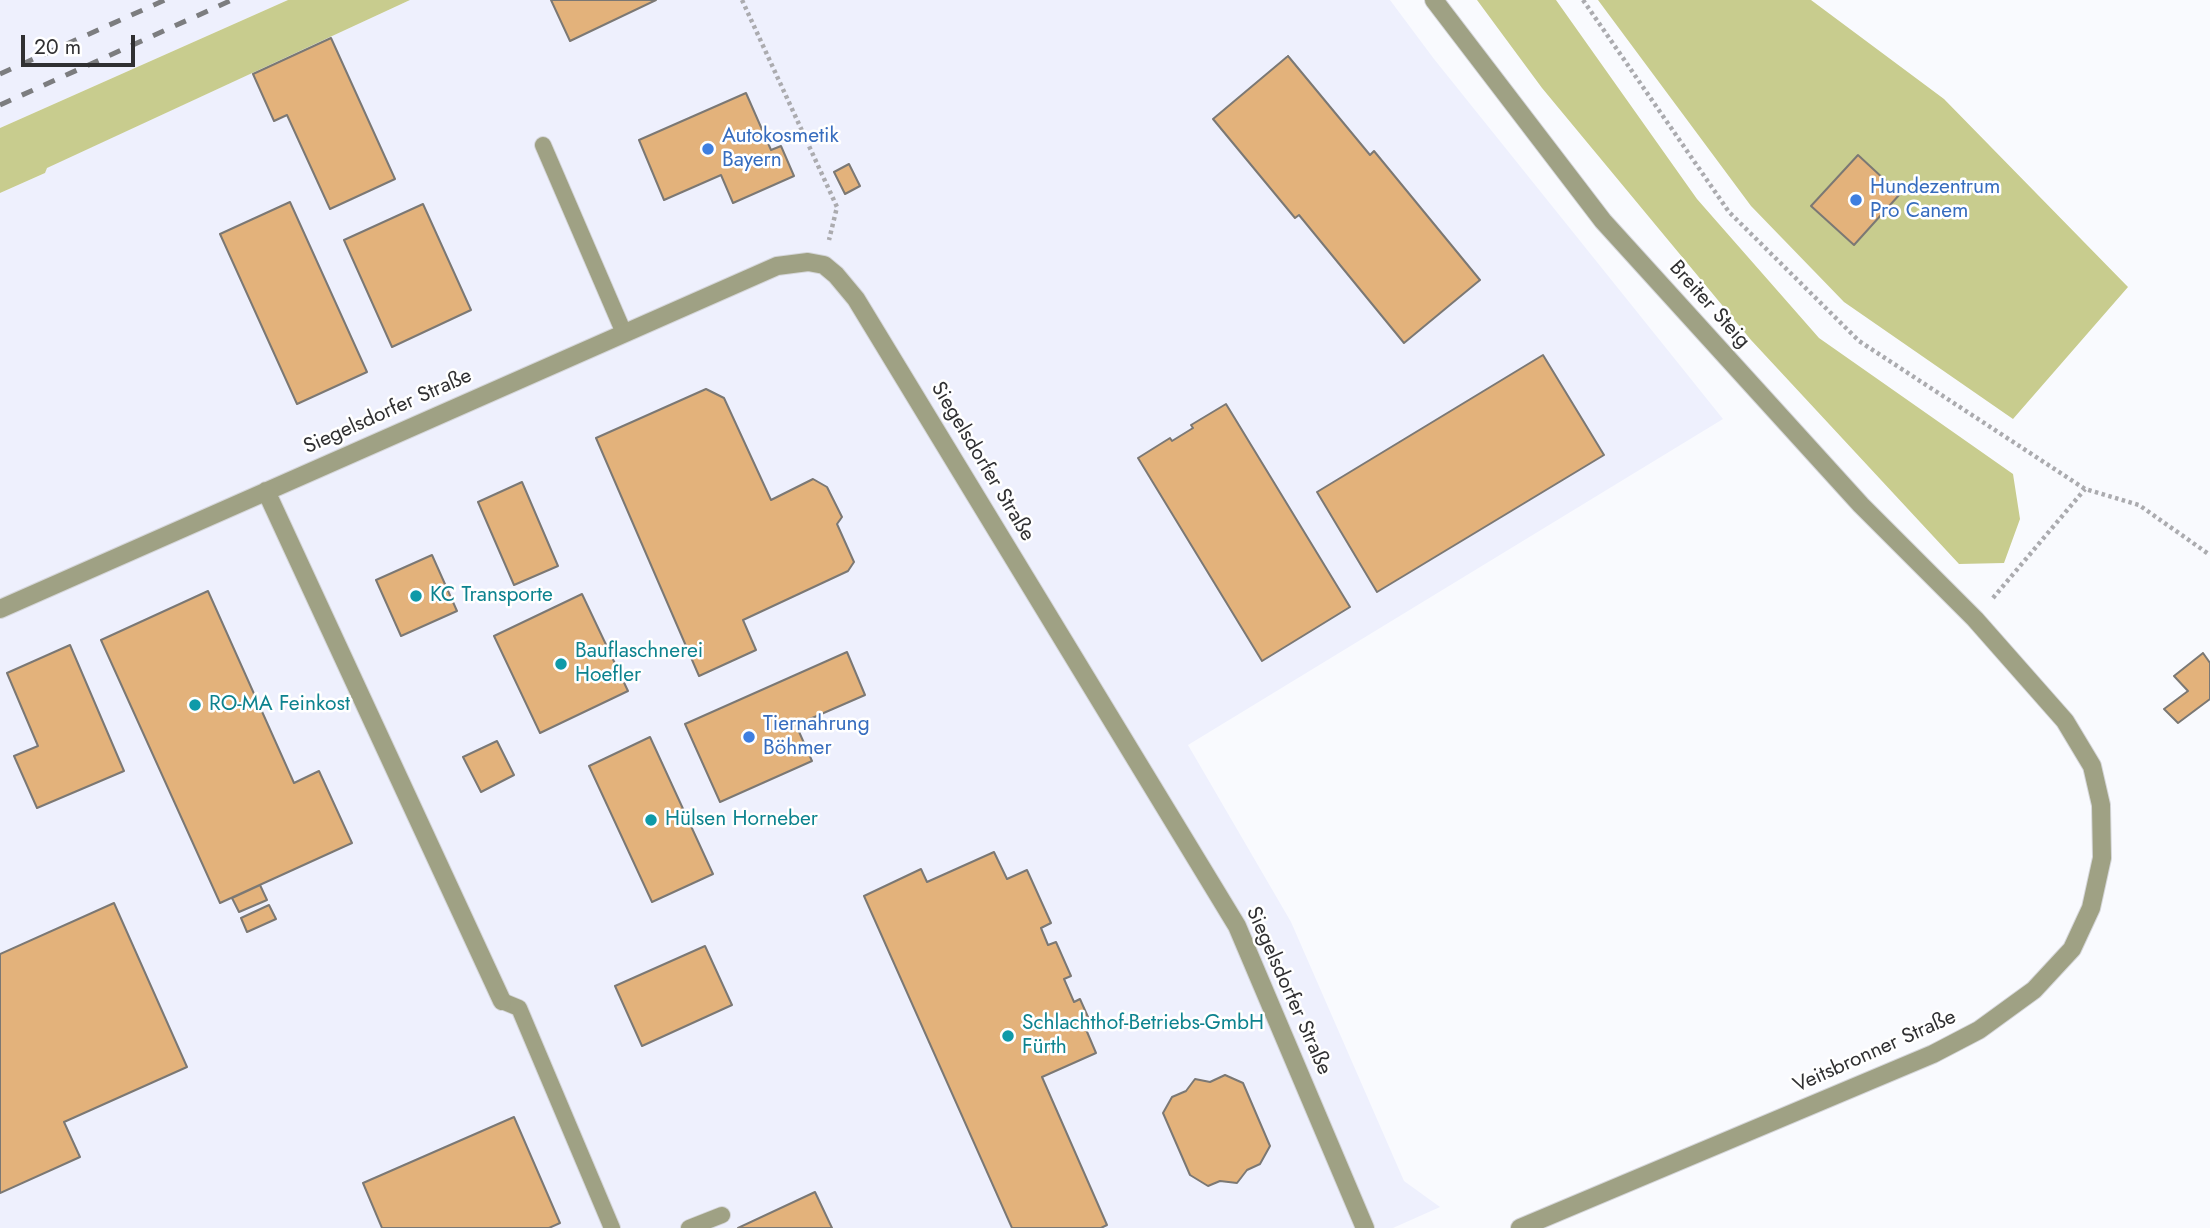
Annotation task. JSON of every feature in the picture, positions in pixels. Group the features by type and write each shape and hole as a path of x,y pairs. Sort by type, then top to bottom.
{"street":[{"name":"Breiter Steig","path":"1434,0 1603,222 1861,505 1975,619"},
{"name":"Siegelsdorfer Straße","path":"0,609 777,266 808,262 824,265 856,299 1237,926 1365,1228"},
{"path":"265,491 502,1001"},
{"name":"Veitsbronner Straße","path":"1520,1228 1933,1054 1979,1030 2034,990 2072,949 2091,908 2102,858 2101,805 2092,766 2066,721 1975,619"}],"lane":[{"path":"542,145 624,333"},
{"path":"502,1001 519,1008 612,1228"},
{"path":"689,1228 722,1215"}],"path":[{"path":"742,0 837,207 824,265"},
{"path":"1583,0 1729,212 1859,341 2085,489 2139,505 2210,555"},
{"path":"1975,619 2085,489"}],"shaded area":[{"path":"0,0 288,0 0,128"},
{"path":"410,0 1390,0 1434,59 1723,419 1188,745 1291,922 1404,1181 1440,1207 1393,1228 0,1228 0,193 45,173 46,168"}],"green space":[{"path":"288,0 410,0 47,168 45,173 0,193 0,128"},
{"path":"1477,0 1556,0 1697,199 1819,338 2013,474 2020,519 2004,563 1959,564 1751,340 1542,88"},
{"path":"1598,0 1811,0 1944,99 2128,287 2013,419 1844,302 1751,206"}],"building":[{"path":"551,0 656,0 570,41"},
{"path":"331,38 395,179 330,209 287,115 274,121 253,74"},
{"path":"1288,56 1370,155 1374,151 1480,280 1404,343 1299,215 1295,218 1213,119"},
{"path":"746,93 771,150 781,146 794,176 733,203 721,175 664,200 639,140"},
{"name":"Hundezentrum Pro Canem","path":"1858,155 1900,194 1854,245 1811,206"},
{"path":"849,164 860,186 845,194 834,172"},
{"path":"290,202 367,372 297,404 220,234"},
{"path":"423,204 471,310 392,347 344,240"},
{"path":"1543,355 1604,455 1377,592 1317,492"},
{"path":"706,389 724,398 771,500 813,479 827,487 842,517 837,524 854,562 848,571 743,620 756,650 699,676 596,438"},
{"path":"1226,404 1350,607 1262,661 1138,458 1170,438 1172,441 1193,428 1191,425"},
{"path":"522,482 558,566 514,585 478,502"},
{"name":"KC Transporte","path":"432,555 457,611 401,636 376,580"},
{"name":"RO-MA Feinkost","path":"208,591 294,783 319,771 352,843 220,903 101,640"},
{"name":"Bauflaschnerei Hoefler","path":"582,594 628,691 540,733 494,636"},
{"path":"70,645 124,771 37,808 14,756 38,746 7,673"},
{"path":"847,652 865,695 796,725 812,761 720,802 685,724"},
{"path":"2203,653 2210,663 2210,699 2178,723 2164,709 2188,691 2174,676"},
{"name":"Hülsen Horneber","path":"650,737 713,874 652,902 589,766"},
{"path":"497,741 514,775 481,792 463,757"},
{"name":"Schlachthof-Betriebs-GmbH Fürth","path":"994,852 1007,879 1027,870 1051,923 1041,928 1048,945 1056,942 1071,976 1064,979 1074,1002 1080,999 1088,1017 1082,1020 1096,1053 1042,1077 1107,1225 1101,1228 1012,1228 864,896 921,869 927,882"},
{"path":"260,885 267,900 239,912 232,898"},
{"path":"114,903 187,1067 64,1122 80,1157 0,1193 0,954"},
{"path":"269,905 276,919 247,932 241,918"},
{"path":"705,946 732,1005 642,1046 615,986"},
{"path":"1225,1075 1243,1083 1270,1146 1260,1164 1247,1170 1237,1183 1220,1181 1208,1186 1190,1175 1163,1113 1172,1097 1186,1091 1195,1079 1210,1082"},
{"path":"514,1117 560,1223 549,1228 382,1228 363,1183"},
{"path":"815,1192 832,1228 738,1228"}],"railway":[{"path":"0,74 165,0"},
{"path":"0,105 232,0"}],"place":[{"name":"Autokosmetik Bayern","path":"708,149"},
{"name":"Hundezentrum Pro Canem","path":"1856,200"},
{"name":"KC Transporte","path":"416,596"},
{"name":"Bauflaschnerei Hoefler","path":"561,664"},
{"name":"RO-MA Feinkost","path":"195,705"},
{"name":"Tiernahrung Böhmer","path":"749,737"},
{"name":"Hülsen Horneber","path":"651,820"},
{"name":"Schlachthof-Betriebs-GmbH Fürth","path":"1008,1036"}]}
